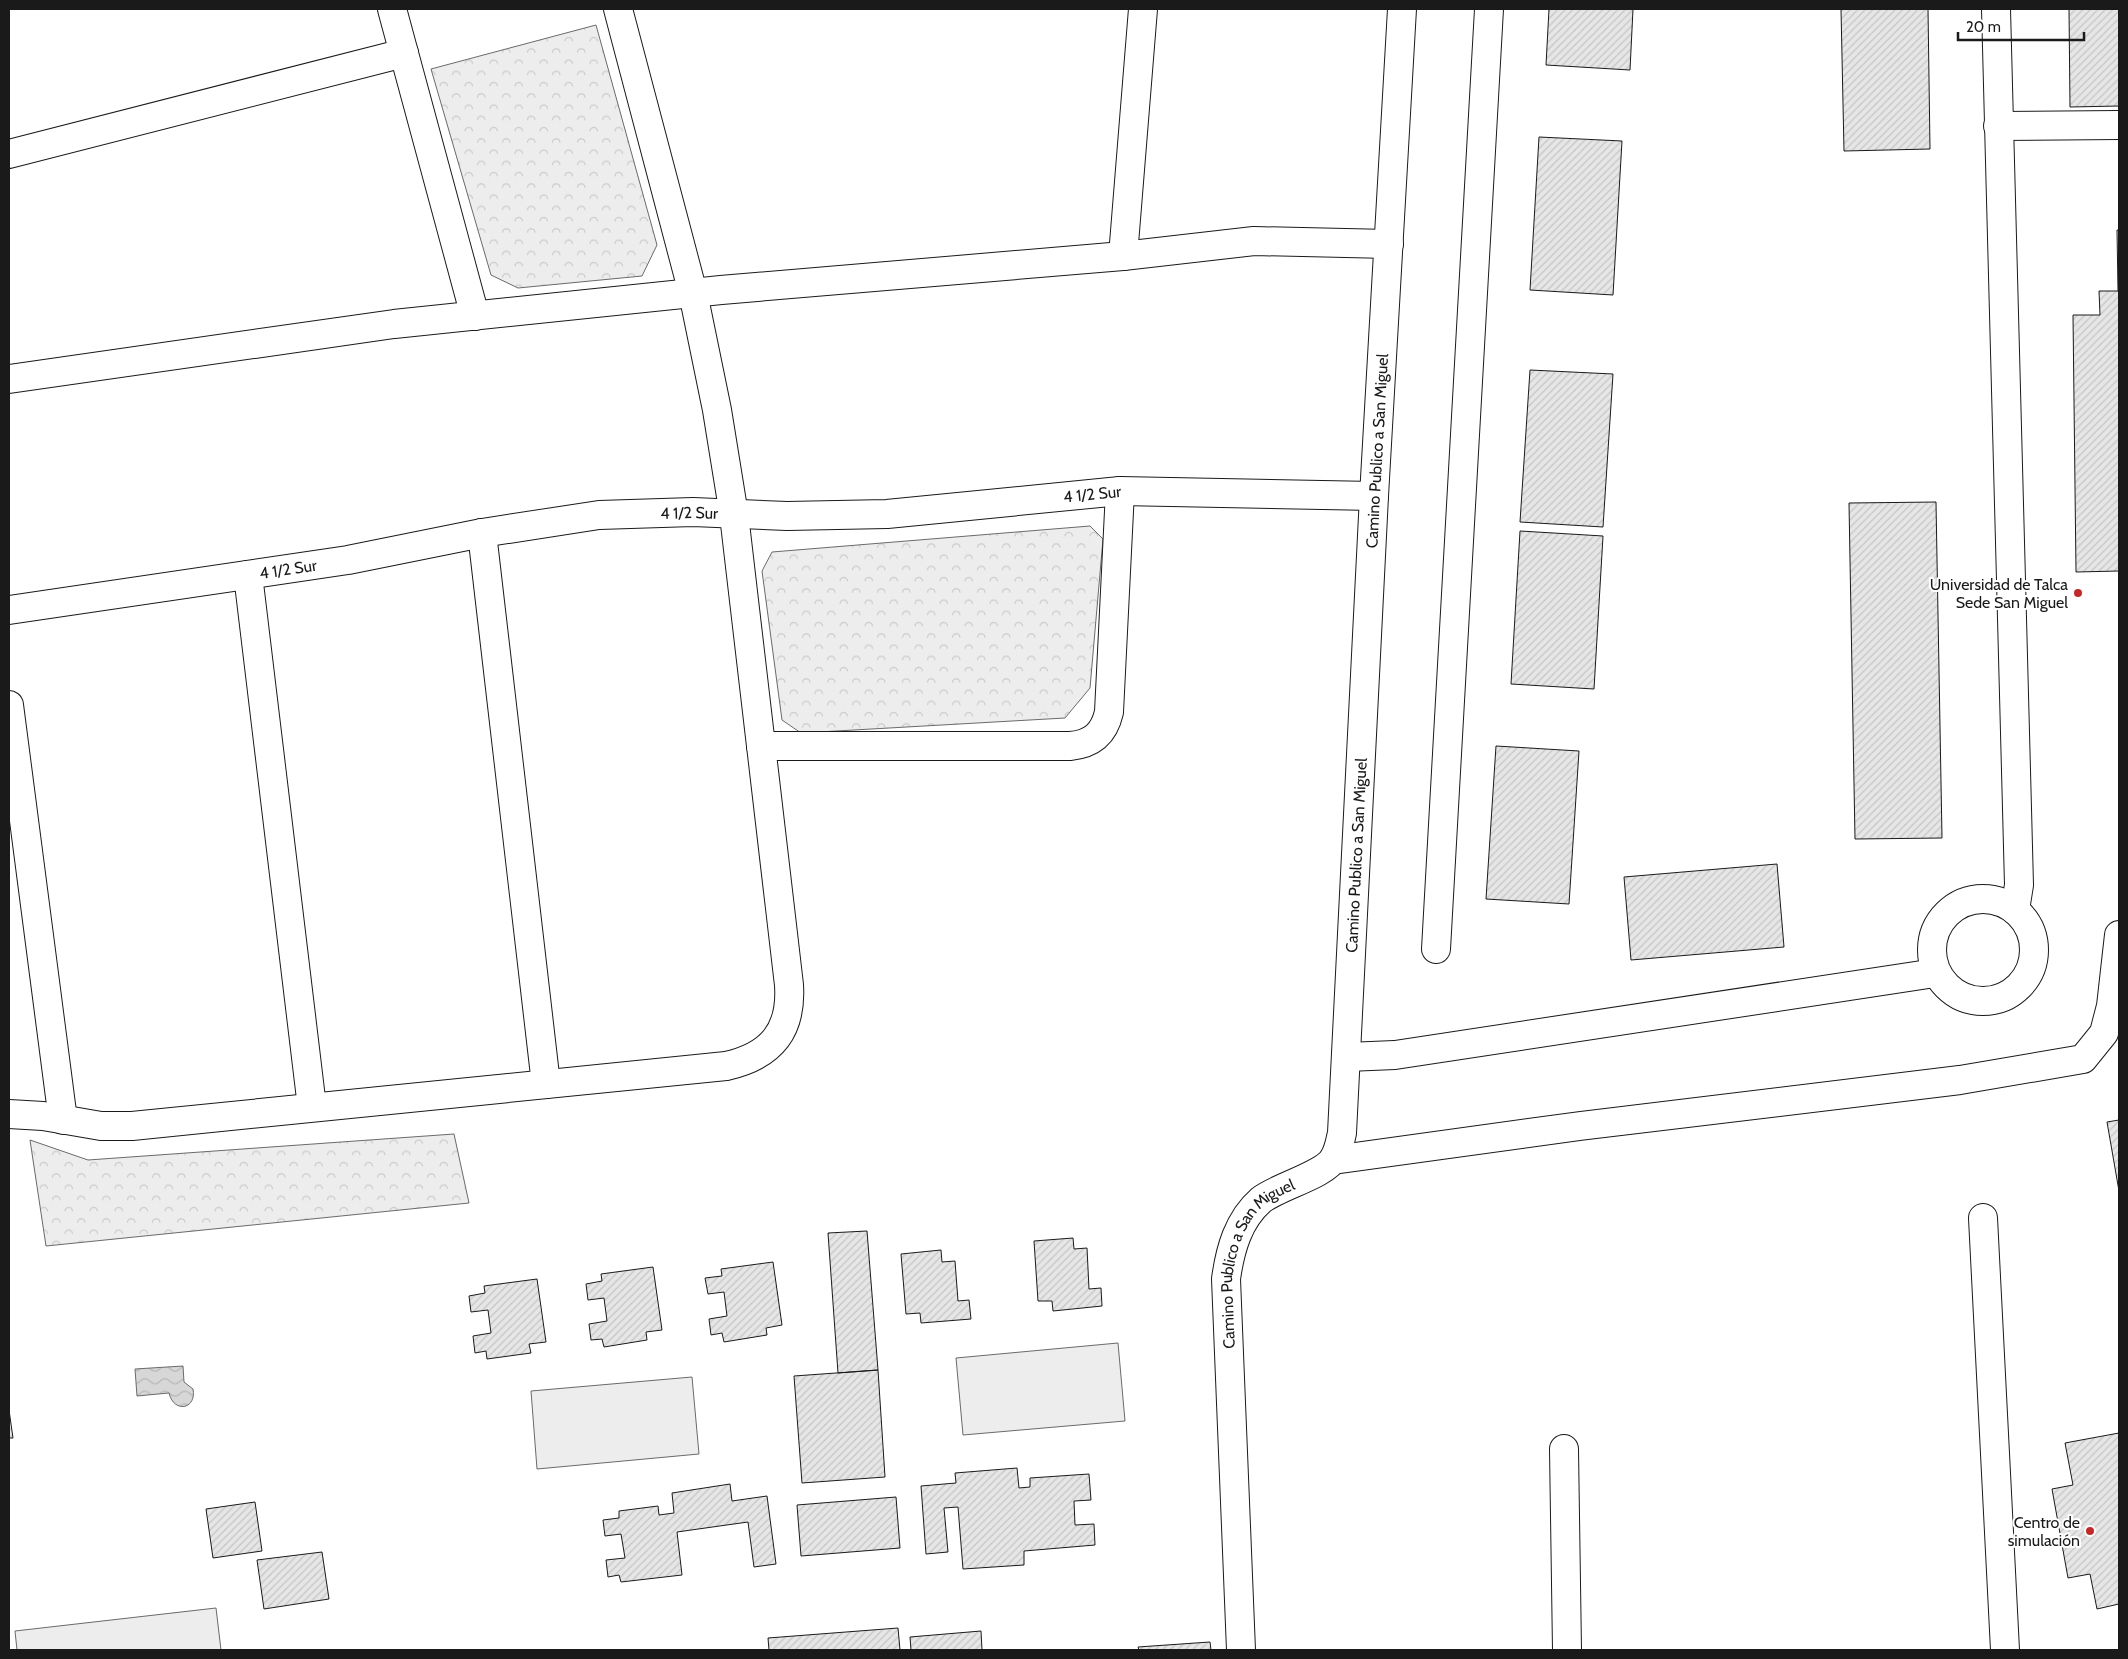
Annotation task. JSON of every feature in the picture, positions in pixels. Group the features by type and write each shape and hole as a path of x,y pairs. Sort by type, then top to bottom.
{"street":[{"path":"392,9 475,316"},
{"path":"9,1114 43,1116 101,1126 132,1126 726,1066 745,1062 762,1052 776,1039 785,1022 790,1004 734,515 717,410 693,293 618,9"},
{"path":"1123,256 1143,9"},
{"name":"Camino Publico a San Miguel","path":"1241,1650 1226,1279 1229,1256 1247,1216 1261,1200 1323,1168 1333,1160 1339,1148 1342,1132 1374,496 1402,9"},
{"path":"1436,949 1489,9"},
{"path":"1996,9 2019,885 2015,910"},
{"path":"9,154 404,53"},
{"path":"1998,126 2119,125"},
{"path":"9,379 394,324 693,293 1123,256 1254,241 1389,244"},
{"path":"761,746 1070,746 1080,745 1100,734 1106,724 1109,712 1120,491"},
{"name":"4 1/2 Sur","path":"9,610 348,560 482,533 599,515 692,512 826,517 887,514 1120,491 1374,496"},
{"path":"482,533 546,1084"},
{"path":"248,575 312,1107"},
{"path":"9,705 63,1120"},
{"path":"1984,899 2000,902 2015,910 2026,922 2032,938 2034,956 2029,972 2019,986 2005,997 1988,1002 1970,1000 1955,993 1935,973 1931,950 1934,934 1942,919 1968,901 1984,899"},
{"path":"1333,1160 1580,1126 1960,1080 2083,1059 2104,1033 2111,1006 2119,934"},
{"path":"1347,1057 1395,1055 1935,973"},
{"path":"1983,1218 2005,1650"},
{"path":"1564,1448 1567,1650"}],"green space":[{"path":"596,25 657,245 642,276 518,288 491,275 431,69"},
{"path":"1090,526 1103,539 1090,688 1065,718 801,733 782,720 762,571 772,552"},
{"path":"454,1134 469,1203 46,1246 30,1140 88,1160"}],"shaded area":[{"path":"1118,1343 1125,1421 963,1435 956,1358"},
{"path":"692,1377 699,1454 537,1469 531,1391"},
{"path":"216,1608 221,1650 17,1650 15,1631"}],"water":[{"path":"183,1366 184,1382 193,1389 192,1401 188,1405 180,1406 175,1404 169,1393 137,1396 135,1369"}],"building":[{"path":"1549,9 1633,9 1630,70 1546,65"},
{"path":"1841,9 1928,9 1930,149 1844,151"},
{"path":"2069,9 2119,9 2119,106 2070,107"},
{"path":"1539,137 1622,141 1613,295 1530,290"},
{"path":"2117,230 2119,230 2119,571 2076,572 2073,315 2100,315 2099,291 2118,291"},
{"path":"1530,370 1613,374 1603,527 1520,522"},
{"path":"1936,502 1942,838 1855,839 1849,503"},
{"path":"1520,531 1603,536 1594,689 1511,684"},
{"path":"1496,746 1579,751 1569,904 1486,899"},
{"path":"1777,864 1784,947 1631,960 1624,877"},
{"path":"2119,1120 2119,1191 2107,1122"},
{"path":"867,1231 878,1370 838,1373 828,1233"},
{"path":"1073,1238 1074,1249 1087,1248 1089,1289 1101,1288 1102,1306 1053,1311 1052,1301 1038,1301 1034,1241"},
{"path":"941,1250 942,1262 955,1261 958,1301 969,1300 971,1319 921,1323 920,1313 906,1314 901,1254"},
{"path":"773,1262 782,1325 766,1328 767,1335 724,1342 722,1333 711,1335 709,1319 727,1316 724,1292 708,1294 705,1278 722,1276 721,1269"},
{"path":"653,1267 662,1330 646,1332 647,1340 604,1347 602,1339 591,1340 589,1324 607,1321 604,1298 588,1300 586,1284 602,1281 601,1274"},
{"path":"537,1279 546,1342 529,1344 531,1353 487,1359 486,1351 475,1353 473,1336 491,1333 488,1310 471,1312 469,1296 485,1293 484,1286"},
{"path":"878,1370 885,1477 802,1483 794,1376"},
{"path":"9,1410 13,1438 9,1438"},
{"name":"Centro de simulación","path":"2119,1433 2119,1604 2097,1609 2090,1574 2068,1578 2052,1489 2073,1485 2065,1443"},
{"path":"1017,1468 1019,1488 1030,1487 1030,1478 1089,1474 1091,1500 1074,1501 1075,1525 1094,1524 1095,1545 1024,1551 1024,1565 963,1569 958,1507 944,1508 948,1552 926,1554 921,1486 956,1483 955,1473"},
{"path":"730,1484 732,1501 767,1496 776,1564 754,1567 748,1522 677,1532 682,1575 621,1582 619,1575 608,1577 606,1560 625,1558 621,1534 605,1536 603,1520 619,1518 619,1511 658,1506 659,1515 674,1513 672,1493"},
{"path":"896,1497 900,1548 801,1556 797,1505"},
{"path":"255,1502 262,1551 213,1558 206,1509"},
{"path":"322,1552 329,1599 264,1609 257,1560"},
{"path":"898,1628 900,1650 769,1650 768,1638"},
{"path":"981,1631 982,1650 911,1650 910,1637"},
{"path":"1210,1642 1211,1650 1139,1650 1138,1647"}],"place":[{"name":"Universidad de Talca Sede San Miguel","path":"2078,593"},
{"name":"Centro de simulación","path":"2090,1531"}]}
